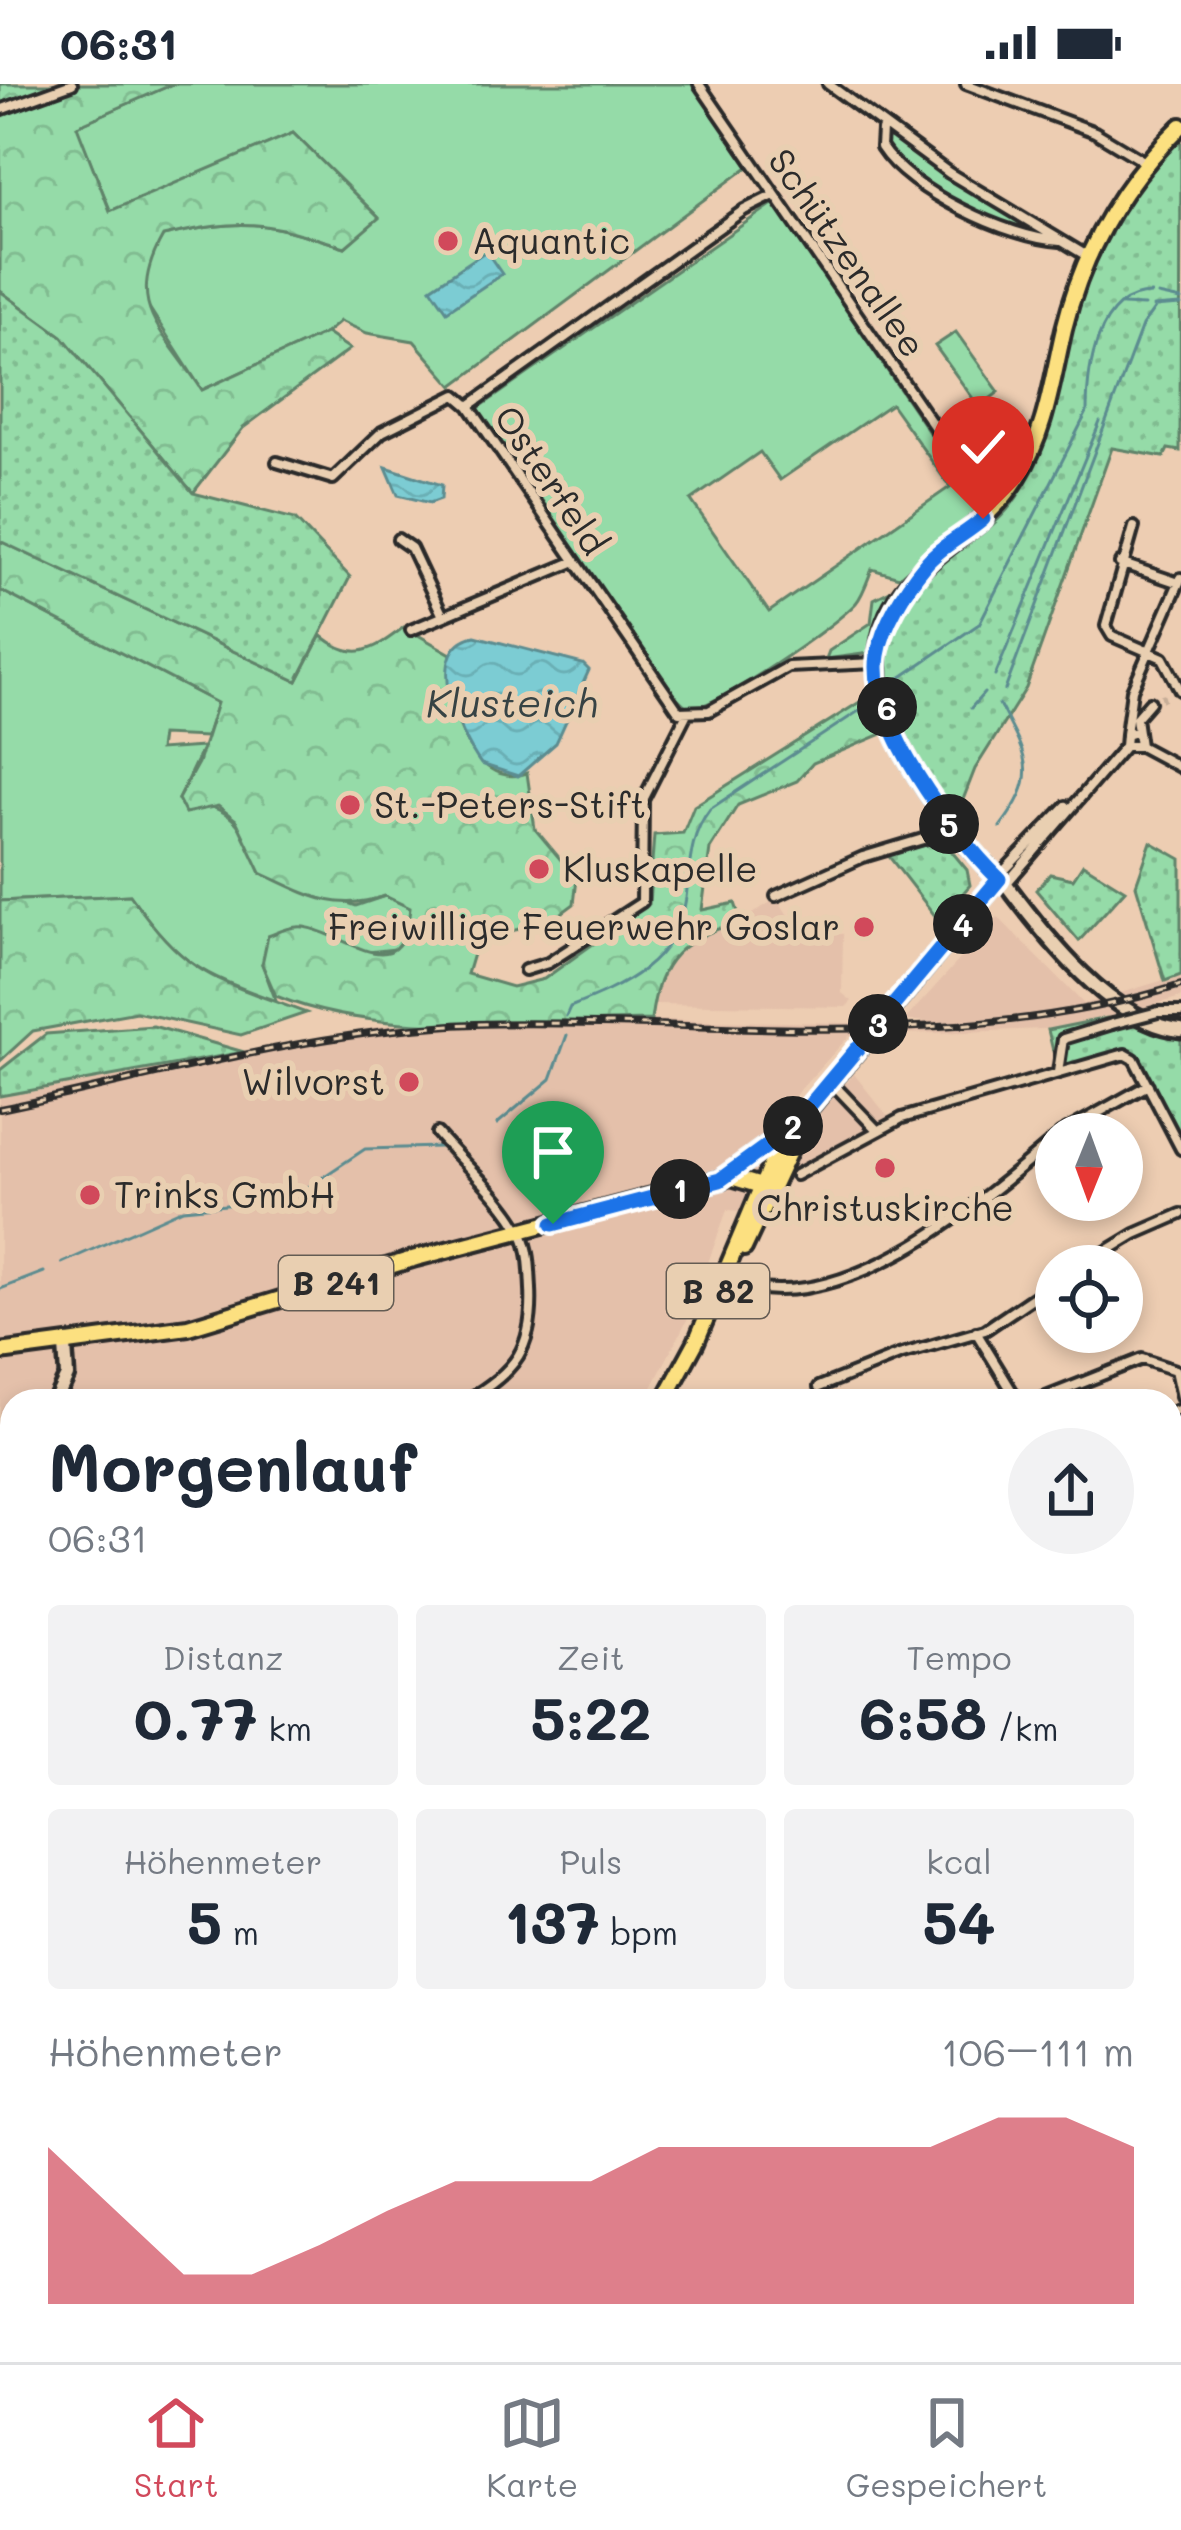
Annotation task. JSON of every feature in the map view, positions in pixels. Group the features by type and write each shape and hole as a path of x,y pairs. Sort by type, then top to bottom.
{"main road":[{"path":"851,1060 1002,881 934,800 890,717 878,658 899,590 926,562 992,511 1017,479 1036,440 1088,256 1117,203 1181,126"},
{"name":"B 82","path":"672,1389 768,1188 801,1128 851,1060"},
{"name":"B 82","path":"720,1180 790,1129 851,1060"},
{"name":"B 82","path":"672,1389 728,1280 790,1129"},
{"name":"B 82","path":"520,1232 720,1180 768,1188"},
{"name":"B 241","path":"5,1352 188,1327 520,1232"}],"street":[{"path":"0,110 72,84"},
{"path":"828,84 882,128 1088,256"},
{"path":"966,84 1095,132 1147,163"},
{"name":"Schützenallee","path":"704,86 992,511"},
{"path":"882,128 881,147 910,181 1013,232 1065,241"},
{"name":"Osterfeld","path":"686,715 672,705 470,406 744,210 774,194"},
{"path":"277,462 333,479 382,432 450,394 470,406"},
{"path":"1134,527 1120,563 1106,626 1112,636 1163,658 1181,690 1169,695"},
{"path":"398,539 411,548 442,614"},
{"path":"412,630 573,562"},
{"path":"1120,563 1180,581 1132,690 1129,738"},
{"path":"525,970 548,963 642,902 643,800 686,715 709,711 788,667 878,658"},
{"path":"1150,701 1140,707 1129,738 1076,797 1042,826 1002,881 1128,1012 1181,1030"},
{"path":"1129,738 1142,738 1140,746"},
{"path":"1129,738 1181,768"},
{"path":"776,896 863,857 955,830"},
{"path":"1058,1072 1063,1039 1158,1012 1181,1012"},
{"path":"796,1175 877,1130 955,1100 1124,1054 1134,1059 1181,1149"},
{"path":"834,1084 877,1130"},
{"path":"1099,1113 1148,1085"},
{"path":"437,1133 520,1232 530,1269 529,1340 502,1376 483,1389"},
{"path":"728,1280 748,1288 796,1291 885,1263 1035,1158"},
{"path":"1117,1245 1181,1214"},
{"path":"819,1387 976,1332 1035,1295"},
{"path":"976,1332 1011,1389"},
{"path":"59,1389 63,1346"},
{"path":"1066,1389 1142,1359 1175,1370 1179,1389"}],"shaded area":[{"path":"777,898 799,933 843,934 842,993 852,1001 846,1007 653,1004 653,985 691,937 741,921"},
{"path":"998,917 1084,1004 1181,975 1181,997 1072,1028 849,1036 771,1122 810,1122 854,1074 890,1119 786,1180 770,1213 727,1210 688,1318 651,1389 0,1389 0,1096 388,1025 925,1021 904,1021"}],"green space":[{"path":"0,84 61,84 0,108"},
{"path":"79,84 173,84 77,126 110,211 293,133 379,218 345,247 255,225 216,226 163,236 152,260 147,300 162,333 202,390 326,333 350,349 243,428 193,493 62,336 0,291 0,111"},
{"path":"173,84 693,84 748,167 453,386 414,341 367,333 340,321 326,333 202,390 141,295 145,267 163,236 216,226 255,225 345,247 378,217 293,133 111,212 76,126"},
{"path":"882,128 1065,241 1015,232 940,197 881,147"},
{"path":"1181,133 1180,451 1168,449 1164,457 1112,448 1026,688 975,769 957,815 917,761 897,717 887,672 895,620 926,577 988,529 1023,487 1046,430 1088,275 1128,201"},
{"path":"774,203 980,508 899,577 872,569 856,603 801,647 724,696 689,709 664,685 477,409","holes":["891,404 950,487 769,612 691,500 760,452 780,480"]},
{"path":"0,291 62,336 193,493 295,519 350,577 297,681 0,541"},
{"path":"956,332 999,392 979,407 935,346"},
{"path":"0,541 297,681 321,635 354,651 373,647 404,627 451,654 451,692 464,736 490,768 507,775 527,773 535,829 577,879 574,904 547,924 478,937 467,974 512,987 544,979 649,904 654,835 683,833 694,806 871,695 887,732 813,763 797,781 738,805 710,849 702,910 735,903 741,921 703,936 676,954 660,981 651,1020 411,1024 319,1010 276,996 262,964 268,936 304,927 370,952 385,953 405,933 410,908 385,896 351,903 307,894 261,873 236,820 218,806 185,813 178,799 198,763 217,703 0,590"},
{"path":"0,590 217,703 206,737 161,735 159,750 203,747 178,799 212,807 233,820 261,873 356,906 385,896 410,908 408,931 395,949 262,964 276,1001 192,963 163,937 130,895 0,901"},
{"path":"892,590 881,607 870,653 826,659 829,651 871,623 874,599"},
{"path":"943,841 967,870 970,885 939,921 887,854"},
{"path":"1151,842 1181,859 1181,975 1165,981 1136,885"},
{"path":"1083,864 1125,890 1079,941 1036,890 1050,874 1073,879"},
{"path":"130,895 188,960 225,982 306,1013 241,1035 136,1012 33,1031 0,1061 0,901"},
{"path":"1107,1018 1181,1035 1181,1149 1134,1059 1125,1054 1058,1072 1048,1030"},
{"path":"153,1026 244,1052 0,1096 0,1070 46,1034"}],"water":[{"path":"486,251 502,274 447,311 431,288"},
{"path":"386,467 442,485 441,499 430,503 398,495"},
{"name":"Klusteich","path":"475,636 583,664 589,670 556,743 518,776 481,764 456,714 450,694 450,657 459,644"}],"waterway":[{"path":"897,680 979,624 1087,412 1098,338 1118,307 1132,297 1151,294"},
{"path":"1158,295 1181,300"},
{"path":"1122,305 1144,306"},
{"path":"1153,307 1181,305"},
{"path":"1005,690 1142,326 1155,308"},
{"path":"995,676 1100,422"},
{"path":"971,708 984,693"},
{"path":"566,1016 570,1007 644,969 671,939 686,898 694,841 710,809 874,701"},
{"path":"999,704 1025,766 1021,793 1000,827"},
{"path":"497,1124 551,1079 567,1035"},
{"path":"62,1263 183,1209 290,1199 365,1149 440,1147"},
{"path":"0,1289 44,1272"}],"tunnel":[{"path":"1150,702 1165,697"}],"railway":[{"path":"0,1109 236,1056 415,1028 563,1023 919,1027 1095,1007 1181,985"}],"place":[{"name":"Aquantic","path":"448,241"},
{"name":"St.-Peters-Stift","path":"350,805"},
{"name":"Kluskapelle","path":"539,869"},
{"name":"Freiwillige Feuerwehr Goslar","path":"864,927"},
{"name":"Wilvorst","path":"409,1082"},
{"name":"Christuskirche","path":"885,1168"},
{"name":"Trinks GmbH","path":"90,1195"}],"route":[{"path":"553,1224 720,1180 790,1129 999,879 936,806 890,717 878,663 896,610 926,562 983,519"}]}
